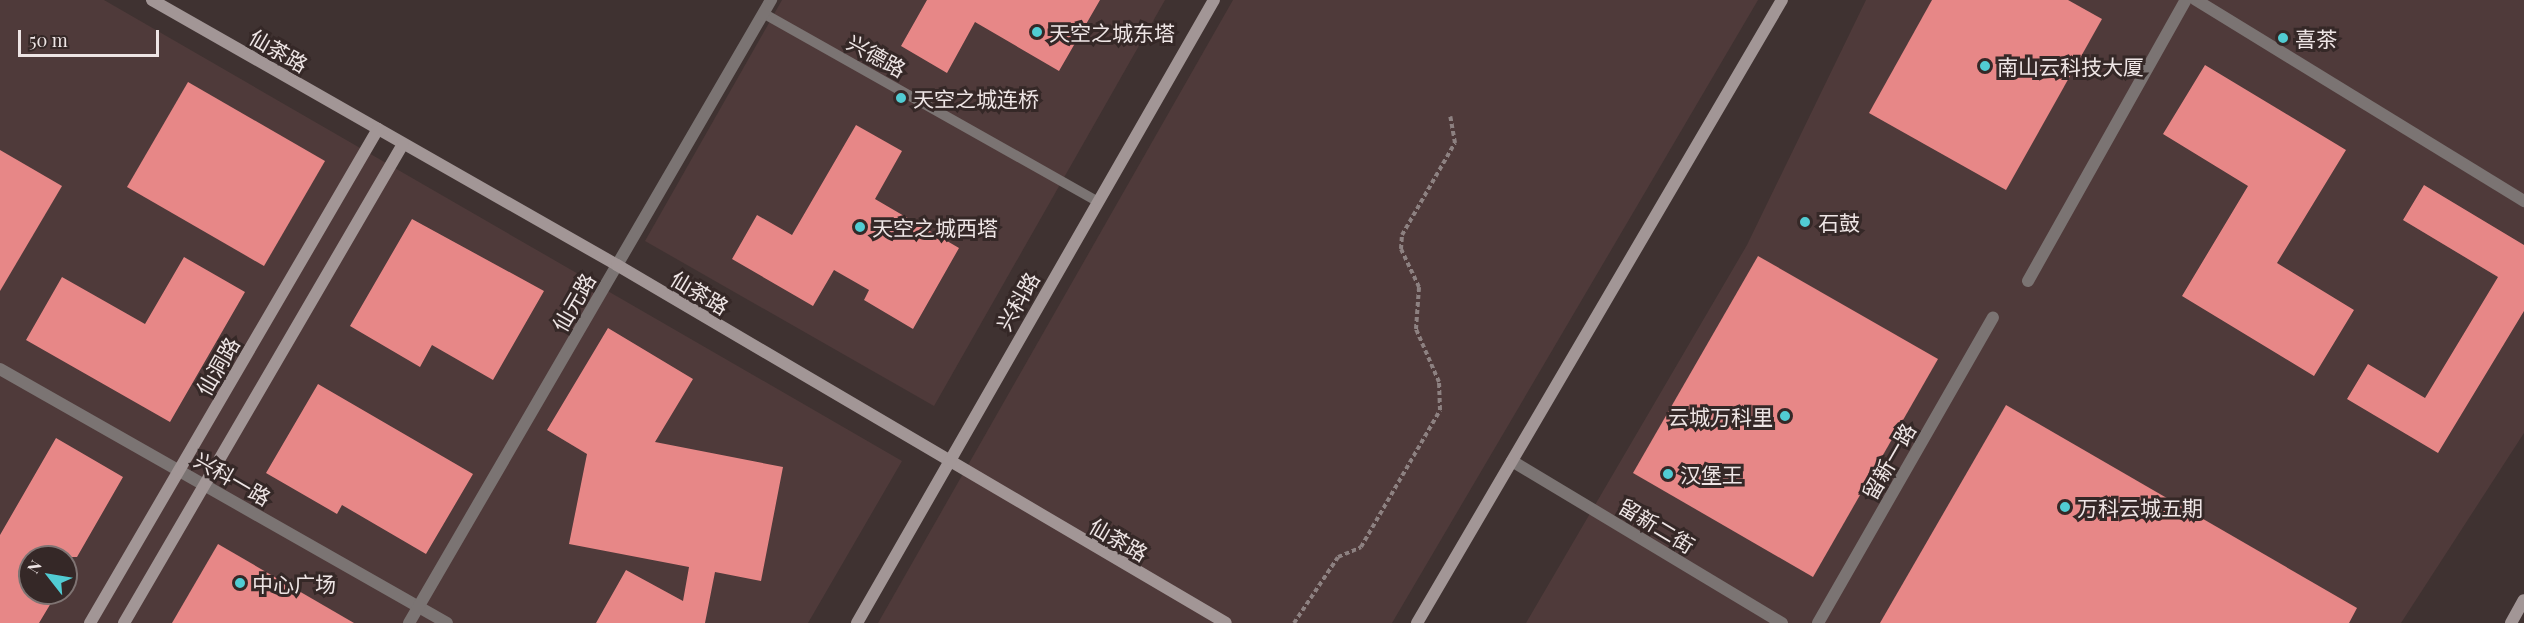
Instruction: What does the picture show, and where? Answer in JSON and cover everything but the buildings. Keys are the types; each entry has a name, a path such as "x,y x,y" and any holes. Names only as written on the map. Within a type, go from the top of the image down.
{"street":[{"name":"仙茶路","path":"152,0 617,265 947,463 1226,623"},
{"name":"仙元路","path":"408,623 771,0"},
{"name":"兴科路","path":"856,623 1214,0"},
{"path":"1417,623 1782,0"},
{"path":"2028,281 2186,0"},
{"path":"2196,0 2524,201"},
{"name":"仙洞路","path":"90,623 378,129"},
{"path":"124,623 404,144"},
{"name":"留新一路","path":"1818,623 1993,318"},
{"name":"兴科一路","path":"0,369 447,623"},
{"name":"留新二街","path":"1512,461 1782,623"},
{"path":"2511,623 2524,600"}],"lane":[{"name":"兴德路","path":"763,13 1097,201"}],"path":[{"path":"1294,623 1338,557 1361,547 1440,410 1439,382 1416,329 1419,286 1401,249 1402,235 1455,142 1450,116"}],"shaded area":[{"path":"0,0 104,0 902,461 808,623 0,623"},
{"path":"782,0 1165,0 934,406 645,241"},
{"path":"1233,0 1758,0 1392,623 878,623"},
{"path":"1866,0 2524,0 2524,433 2401,623 1526,623 1747,245"}],"place":[{"name":"天空之城东塔","path":"1037,32"},
{"name":"喜茶","path":"2283,38"},
{"name":"南山云科技大厦","path":"1985,66"},
{"name":"天空之城连桥","path":"901,98"},
{"name":"石鼓","path":"1805,222"},
{"name":"天空之城西塔","path":"860,227"},
{"name":"云城万科里","path":"1785,416"},
{"name":"汉堡王","path":"1668,474"},
{"name":"万科云城五期","path":"2065,507"},
{"name":"中心广场","path":"240,583"}]}
